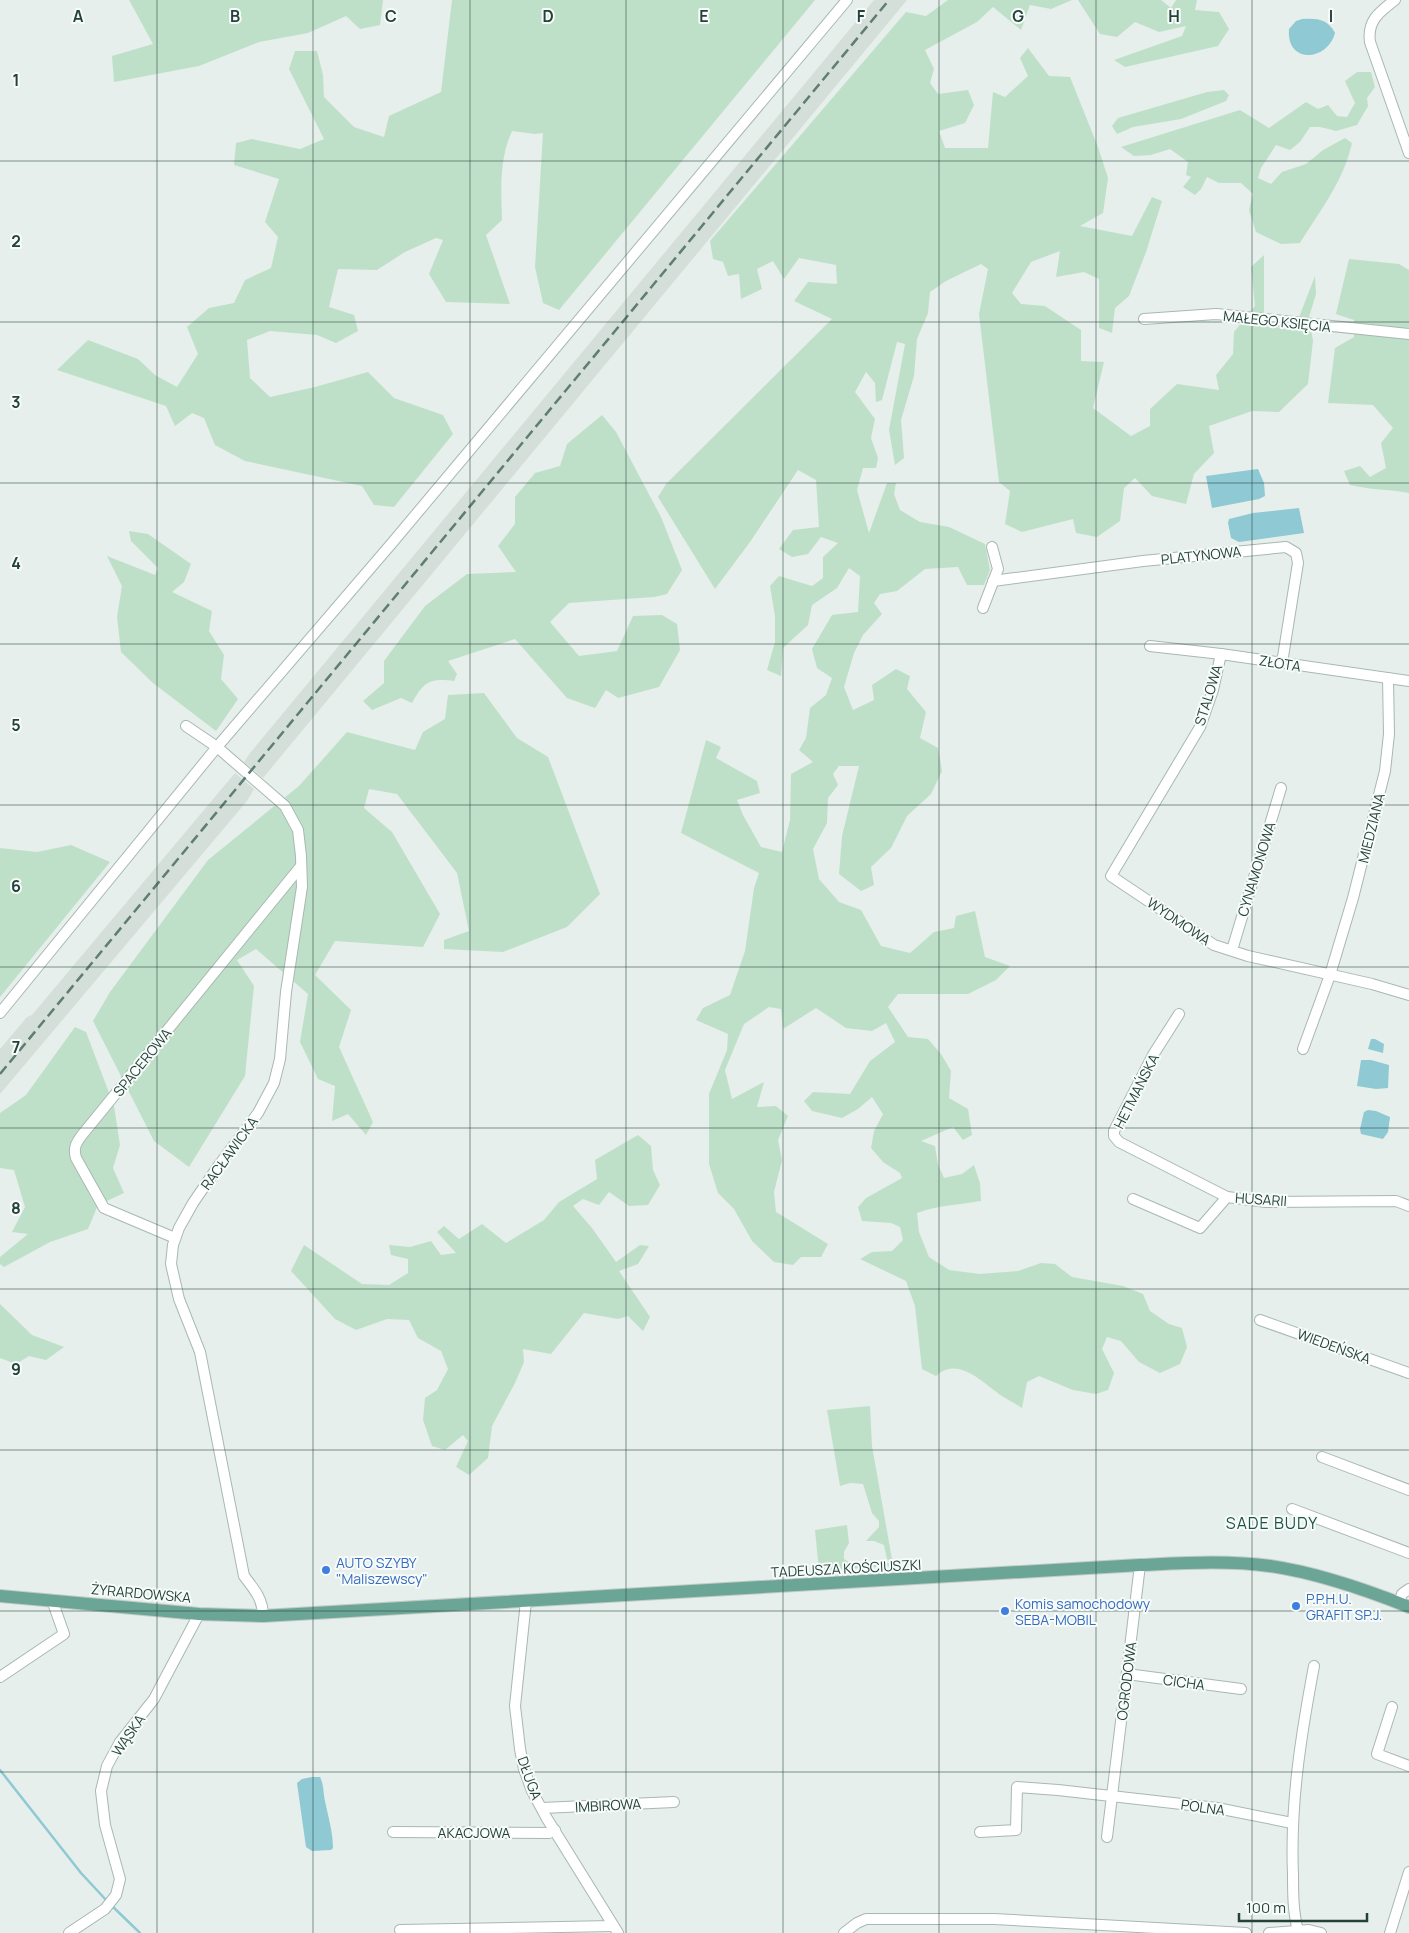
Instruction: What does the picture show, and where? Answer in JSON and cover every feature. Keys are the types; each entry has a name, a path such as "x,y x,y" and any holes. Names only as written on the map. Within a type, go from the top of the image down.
{"main road":[{"name":"TADEUSZA KOŚCIUSZKI","path":"279,1615 1223,1562 1270,1566 1317,1575 1404,1605"},
{"name":"ŻYRARDOWSKA","path":"0,1596 199,1614 279,1615"}],"street":[{"path":"0,1014 217,747 392,543 847,0"},
{"path":"1395,0 1375,18 1369,34 1370,42 1409,153"},
{"name":"MAŁEGO KSIĘCIA","path":"1144,319 1216,314 1409,334"},
{"name":"PLATYNOWA","path":"993,581 1143,561 1286,546 1296,553 1298,563 1282,663"},
{"path":"983,608 998,569 992,547"},
{"name":"ZŁOTA","path":"1150,646 1409,681"},
{"name":"STALOWA","path":"1178,762 1200,727 1213,690 1220,654"},
{"name":"MIEDZIANA","path":"1303,1049 1330,975 1354,898 1385,771 1389,734 1388,678"},
{"name":"RACŁAWICKA","path":"186,726 217,747 285,806 298,830 302,887 286,992 280,1059 274,1083 258,1113 193,1204 175,1238 171,1264 179,1299 200,1352 244,1576 260,1598 263,1605 263,1616"},
{"name":"WYDMOWA","path":"1178,762 1111,876 1214,945 1248,956 1372,984 1409,995"},
{"name":"CYNAMONOWA","path":"1232,950 1281,788"},
{"name":"SPACEROWA","path":"175,1238 104,1208 76,1158 75,1146 301,866"},
{"name":"HETMAŃSKA","path":"1178,1014 1153,1055 1114,1130 1114,1136 1119,1142 1227,1197"},
{"name":"HUSARII","path":"1133,1199 1200,1228 1227,1197 1266,1202 1396,1201 1409,1206"},
{"name":"WIEDEŃSKA","path":"1260,1320 1409,1373"},
{"path":"1322,1457 1409,1490"},
{"path":"1292,1509 1409,1553"},
{"name":"OGRODOWA","path":"1113,1796 1140,1566"},
{"path":"1404,1605 1402,1594 1409,1589"},
{"path":"0,1677 64,1634 52,1600"},
{"name":"DŁUGA","path":"526,1601 515,1706 524,1769 532,1791 615,1930"},
{"name":"WĄSKA","path":"69,1933 105,1909 116,1895 120,1879 105,1825 101,1791 107,1766 120,1742 154,1699 199,1614"},
{"path":"1298,1931 1294,1916 1292,1823 1294,1785 1314,1666"},
{"name":"CICHA","path":"1128,1674 1241,1689"},
{"path":"1392,1707 1377,1754 1409,1766"},
{"name":"POLNA","path":"980,1832 1016,1830 1017,1787 1217,1808 1292,1823"},
{"path":"1106,1837 1113,1796"},
{"name":"IMBIROWA","path":"542,1808 674,1802"},
{"name":"AKACJOWA","path":"393,1832 549,1833 555,1830"},
{"path":"1390,1933 1409,1872"},
{"path":"844,1933 866,1919 994,1919 1246,1933"},
{"path":"400,1930 615,1930"},
{"path":"1268,1933 1309,1930 1322,1933"}],"shaded area":[{"path":"874,0 907,0 263,778 244,762 250,753"},
{"path":"235,773 254,789 247,801 0,1094 0,1049 27,1017 32,1015"}],"green space":[{"path":"129,0 383,0 380,25 360,29 346,16 308,33 259,42 199,66 114,82 112,56 153,44"},
{"path":"452,0 815,0 559,310 543,303 535,267 543,133 535,134 512,131 503,164 501,186 502,220 486,235 510,304 446,302 429,274 443,240 436,238 405,252 377,270 338,269 329,307 354,315 358,331 336,343 317,335 270,331 247,340 250,378 270,397 368,372 394,398 443,415 453,434 394,507 374,505 362,486 245,461 215,445 204,418 192,413 175,426 166,406 57,370 88,340 138,359 155,375 177,387 198,354 187,327 209,308 234,303 245,280 271,268 278,237 265,222 279,179 234,165 236,143 252,139 300,149 324,139 289,69 295,51 317,51 323,75 324,97 354,127 384,137 389,116 441,92"},
{"path":"948,0 1072,0 1051,9 1030,5 1021,30 993,7 977,22 925,50 934,69 930,83 938,94 968,90 974,105 965,123 939,131 945,148 988,148 993,92 1005,97 1028,76 1020,58 1028,48 1049,76 1070,77 1098,147 1108,178 1103,213 1080,226 1132,236 1152,197 1162,201 1146,252 1129,296 1115,308 1112,333 1099,328 1099,279 1084,272 1056,277 1060,251 1031,262 1012,293 1021,304 1045,306 1081,330 1081,361 1104,362 1093,408 1131,436 1150,426 1150,409 1177,384 1219,390 1216,375 1233,354 1234,332 1255,306 1251,267 1264,255 1264,325 1294,330 1315,276 1316,294 1309,317 1313,341 1308,384 1279,412 1252,411 1209,426 1214,453 1194,474 1186,504 1152,496 1135,478 1124,488 1120,521 1097,537 1076,533 1073,519 1022,532 1005,524 1010,491 999,482 979,314 988,269 981,264 946,281 930,292 928,313 917,339 914,376 901,420 904,458 895,465 889,430 905,344 897,342 882,400 876,402 875,383 866,372 855,392 875,419 871,438 878,458 876,468 863,468 857,490 869,533 887,483 896,483 894,494 900,510 920,522 949,527 985,544 990,570 984,585 967,585 958,567 925,569 897,591 880,594 874,603 882,614 863,635 854,653 844,687 853,710 874,700 872,685 896,669 910,676 907,689 926,712 920,738 938,748 942,771 931,794 907,816 891,848 871,867 874,885 861,891 839,874 842,836 859,766 839,766 833,774 838,785 828,798 827,823 813,849 819,879 839,902 861,910 881,946 910,953 934,932 954,928 956,916 975,911 985,957 1010,966 996,980 968,994 898,994 888,1007 908,1037 928,1039 941,1054 951,1071 949,1098 968,1109 972,1135 963,1140 953,1127 921,1141 935,1146 938,1165 944,1178 962,1174 974,1165 980,1183 981,1201 917,1213 919,1232 929,1257 949,1270 980,1274 1018,1271 1041,1263 1055,1264 1072,1277 1123,1286 1143,1294 1150,1311 1169,1324 1182,1328 1187,1347 1180,1364 1160,1373 1139,1362 1121,1341 1107,1337 1102,1349 1114,1373 1108,1390 1096,1394 1073,1390 1039,1376 1027,1382 1022,1408 970,1373 953,1368 944,1370 936,1376 922,1369 915,1306 906,1281 860,1259 872,1252 892,1251 903,1240 900,1227 891,1223 862,1221 858,1207 866,1198 902,1178 900,1173 883,1162 871,1148 874,1131 883,1114 872,1097 858,1109 842,1118 812,1111 804,1101 813,1092 850,1094 870,1061 895,1042 886,1023 872,1031 846,1028 816,1008 783,1029 781,1009 769,1007 744,1024 725,1070 732,1099 764,1082 757,1107 776,1106 788,1116 778,1140 782,1160 774,1192 776,1212 828,1244 821,1257 801,1257 793,1265 774,1262 752,1241 734,1209 718,1193 709,1164 709,1094 727,1050 728,1034 696,1020 703,1008 730,995 745,951 754,888 759,873 681,833 706,740 721,747 716,758 757,781 760,793 737,800 761,847 782,852 790,820 791,774 813,762 799,750 806,738 810,708 826,695 832,678 817,668 812,649 832,615 858,612 860,576 849,568 837,588 812,605 808,625 783,648 781,676 767,670 775,642 775,616 770,586 779,576 812,586 823,578 823,557 838,543 821,537 808,554 792,557 779,549 793,530 819,527 816,480 798,470 750,542 715,589 658,497 666,484 832,319 794,301 808,282 837,284 836,265 799,258 784,279 773,261 757,269 762,289 741,299 739,274 728,276 723,262 713,259 710,241 906,12 926,16"},
{"path":"1078,0 1161,0 1171,8 1176,0 1197,0 1195,10 1219,12 1229,29 1218,46 1125,67 1114,60 1182,36 1186,26 1159,32 1135,22 1117,37 1100,34"},
{"path":"1357,72 1371,72 1375,87 1367,98 1368,106 1357,125 1336,131 1320,127 1310,127 1300,142 1290,150 1276,145 1261,168 1258,178 1271,184 1282,172 1306,164 1323,150 1345,138 1352,143 1337,182 1300,243 1281,244 1256,232 1249,210 1253,194 1241,183 1219,183 1207,177 1201,189 1195,195 1183,187 1191,177 1186,175 1188,162 1170,149 1151,155 1134,156 1121,147 1240,110 1269,128 1306,102 1318,109 1328,105 1337,116 1347,117 1355,103 1345,81"},
{"path":"1224,90 1229,95 1226,101 1181,119 1133,127 1117,134 1112,126 1118,118 1207,92"},
{"path":"1349,259 1399,264 1409,270 1409,493 1350,485 1344,471 1360,466 1370,477 1386,468 1381,443 1393,428 1373,405 1328,403 1335,348 1354,337 1354,320 1336,314"},
{"path":"602,415 616,432 661,517 682,570 667,594 654,597 569,603 550,622 579,656 617,651 633,616 662,615 677,624 680,650 659,687 618,698 606,690 595,708 567,698 515,639 448,661 457,674 454,681 439,680 428,683 420,690 412,703 401,698 372,710 363,701 384,683 384,661 425,606 467,574 516,572 498,546 515,524 515,497 535,473 560,466 567,444"},
{"path":"129,531 148,534 191,564 184,582 172,592 212,611 209,631 224,655 221,679 238,699 216,731 153,683 121,652 117,617 122,586 107,556 155,575 158,568 131,541"},
{"path":"484,693 517,738 548,757 600,894 567,927 503,952 444,949 444,940 469,931 457,873 397,794 369,789 364,808 392,832 440,914 423,947 335,941 315,975 351,1010 339,1047 373,1122 366,1135 348,1114 332,1121 335,1086 318,1079 300,1042 308,994 256,949 237,960 254,986 245,1076 189,1167 154,1141 93,1021 110,992 208,860 299,786 347,732 415,750 423,732 445,719 448,695"},
{"path":"71,845 110,862 0,997 0,848 37,852"},
{"path":"75,1027 86,1032 114,1106 120,1145 113,1168 124,1193 98,1205 88,1229 50,1242 4,1267 0,1264 0,1257 28,1234 12,1232 25,1207 14,1170 0,1168 0,1113 26,1095"},
{"path":"638,1135 651,1146 653,1170 660,1185 648,1205 629,1206 609,1192 599,1205 583,1199 573,1206 592,1228 616,1262 640,1245 649,1246 638,1264 619,1271 650,1317 643,1331 628,1316 618,1319 584,1313 551,1354 523,1349 524,1362 492,1426 488,1458 469,1475 456,1467 468,1441 463,1435 445,1450 432,1446 423,1420 425,1398 437,1390 448,1369 441,1351 418,1338 409,1320 387,1319 356,1330 335,1319 291,1271 304,1245 362,1284 389,1285 408,1273 408,1259 391,1255 389,1245 410,1247 431,1241 441,1255 456,1253 437,1232 444,1226 459,1239 482,1224 506,1243 544,1220 559,1202 597,1179 595,1160"},
{"path":"0,1304 32,1335 64,1347 46,1360 29,1356 16,1364 0,1358"},
{"path":"870,1406 872,1446 893,1565 819,1571 815,1530 847,1525 849,1543 844,1552 844,1559 852,1564 891,1563 887,1559 884,1545 874,1541 866,1541 879,1527 879,1521 872,1513 863,1484 850,1483 840,1486 827,1410"}],"water":[{"path":"1302,19 1322,20 1335,33 1331,42 1317,54 1308,55 1300,53 1294,49 1290,41 1289,29 1296,21"},
{"path":"1258,469 1264,483 1265,496 1259,499 1212,508 1206,476"},
{"path":"1299,508 1304,533 1239,542 1231,538 1229,519 1253,513"},
{"path":"1371,1039 1384,1044 1383,1053 1368,1049"},
{"path":"1361,1060 1371,1060 1389,1065 1388,1088 1376,1089 1357,1086"},
{"path":"1368,1110 1390,1117 1388,1132 1383,1139 1361,1134 1360,1129 1364,1112"},
{"path":"320,1777 322,1783 332,1836 333,1848 331,1850 312,1851 306,1847 297,1783 302,1779"}],"waterway":[{"path":"0,1770 81,1873 107,1901"},
{"path":"112,1906 140,1933"}],"railway":[{"path":"0,1074 889,0"}],"place":[{"name":"AUTO SZYBY \"Maliszewscy\"","path":"326,1570"},
{"name":"P.P.H.U. GRAFIT SP.J.","path":"1296,1606"},
{"name":"Komis samochodowy SEBA-MOBIL","path":"1005,1611"}],"district":[{"name":"SADE BUDY","path":"1272,1523"}]}
